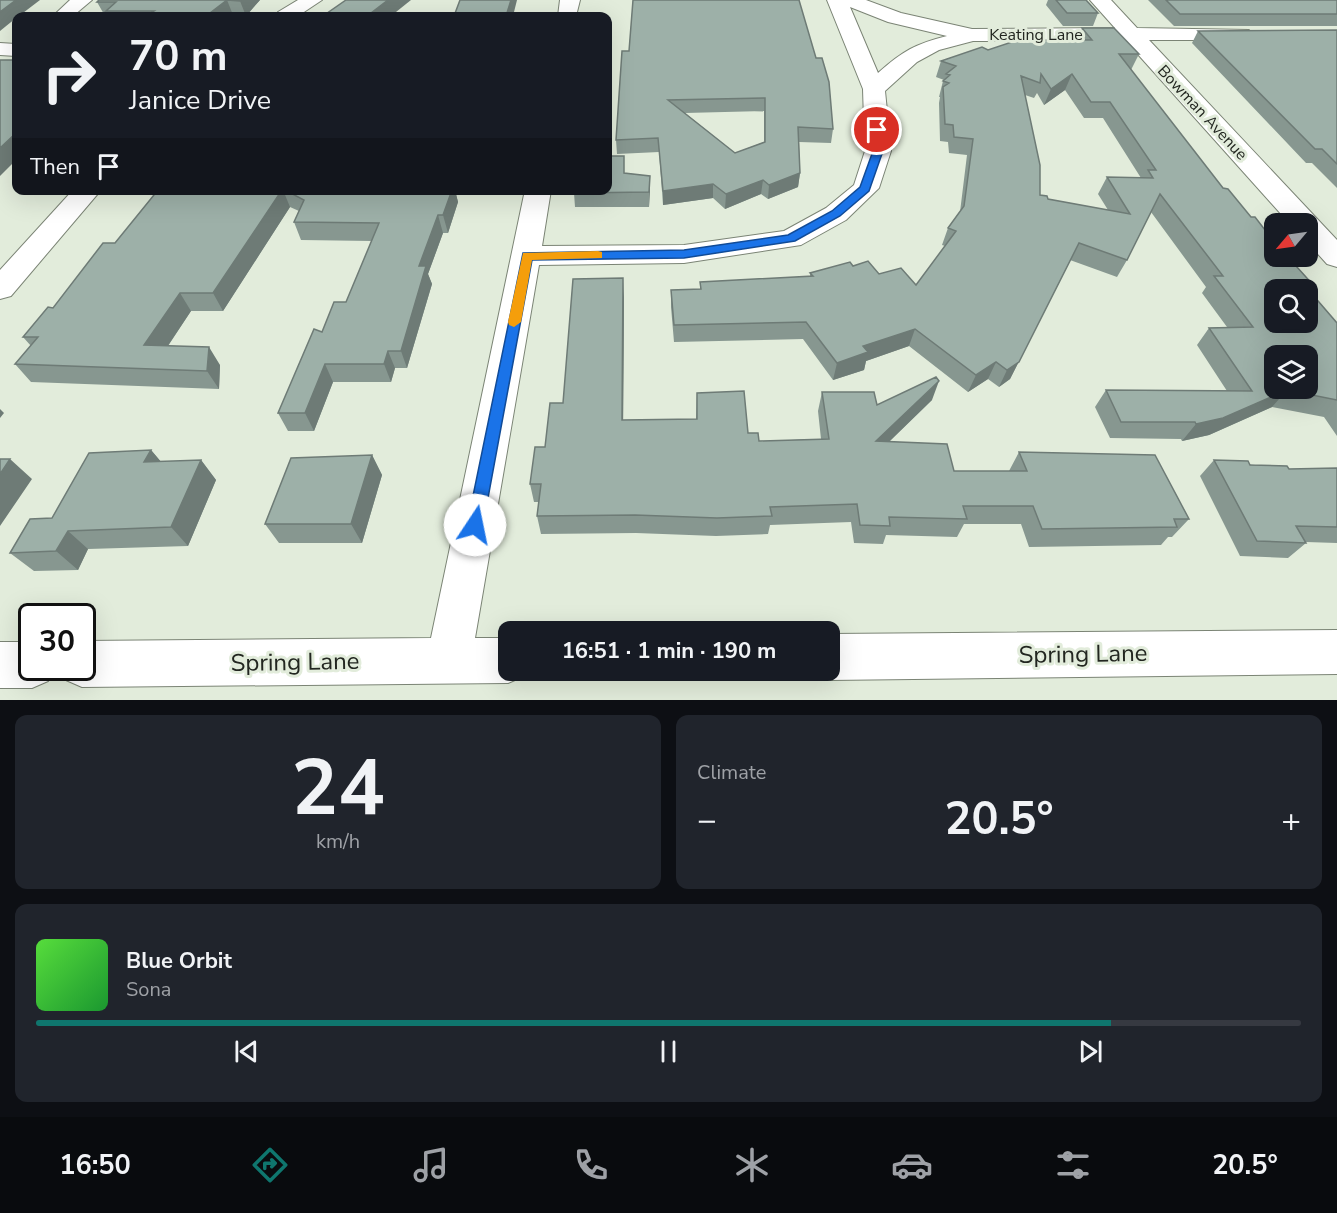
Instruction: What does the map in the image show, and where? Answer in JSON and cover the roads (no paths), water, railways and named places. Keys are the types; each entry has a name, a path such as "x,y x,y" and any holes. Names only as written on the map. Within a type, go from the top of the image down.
{"street":[{"path":"67,12 82,0"},
{"path":"292,12 312,0"},
{"path":"527,256 684,254 791,239 836,214 866,188 878,151 874,89 837,0"},
{"name":"Keating Lane","path":"849,0 895,18 972,35 1257,34"},
{"name":"Bowman Avenue","path":"1100,0 1296,213"},
{"path":"874,89 909,57 933,46 972,35"},
{"path":"0,290 84,195"},
{"path":"449,660 537,195"},
{"name":"Bowman Avenue","path":"1318,237 1337,257"},
{"name":"Spring Lane","path":"840,657 1337,652"},
{"name":"Spring Lane","path":"96,664 498,660"},
{"path":"0,665 18,665"}]}
